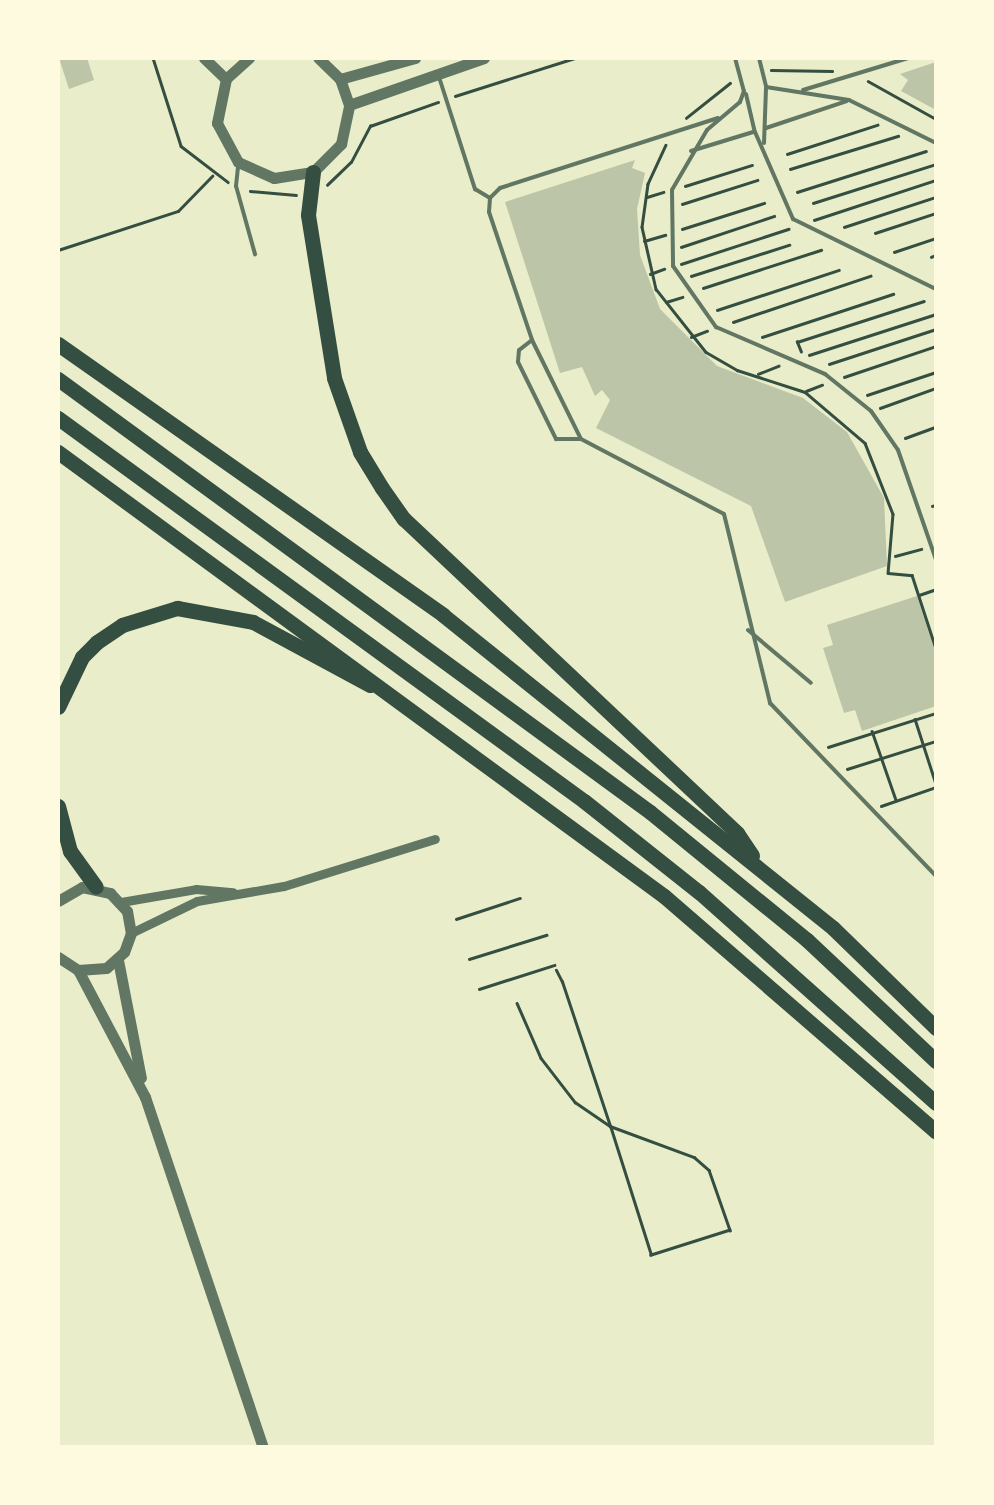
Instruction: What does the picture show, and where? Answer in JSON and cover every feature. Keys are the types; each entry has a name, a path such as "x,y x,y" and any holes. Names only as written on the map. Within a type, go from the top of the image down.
{"highway":[{"path":"312,172 308,215 334,378 360,452 382,488 404,519 737,832 759,867"},
{"path":"58,344 443,615 759,867 936,1028"},
{"path":"58,380 650,812 807,940 936,1060"},
{"path":"58,418 584,800 700,892 936,1103"},
{"path":"58,452 389,689 664,896 936,1132"},
{"path":"58,707 97,642 122,624 177,608 253,622 363,683 389,689"},
{"path":"58,806 70,852 96,888"}],"street":[{"path":"204,58 226,79"},
{"path":"242,59 226,79 217,122 238,162 274,178 312,172 341,144 349,105 340,80 318,58"},
{"path":"340,80 415,58"},
{"path":"349,105 484,58"},
{"path":"262,1448 145,1097 118,960 131,933 176,909 236,892 284,886 434,839"},
{"path":"58,901 82,887 96,888 121,902 196,889 236,892"},
{"path":"121,902 131,933"},
{"path":"58,957 78,970 145,1097"},
{"path":"78,970 118,960"}],"lane":[{"path":"735,58 754,132 764,143 793,219 936,289"},
{"path":"759,58 766,87 764,143"},
{"path":"802,90 908,58"},
{"path":"438,72 474,190 490,198 532,340 580,439"},
{"path":"766,87 849,100 936,145"},
{"path":"490,198 500,188 718,118 734,110 744,90"},
{"path":"766,128 849,100"},
{"path":"718,118 691,151 672,190 668,234 674,266 688,296 716,327 835,380 871,410 895,444 936,560"},
{"path":"691,151 754,132"},
{"path":"238,162 236,186 254,254"},
{"path":"532,340 519,350 518,362 556,438 580,439 724,514 742,568 748,630 770,703 936,876"},
{"path":"748,630 810,683"}],"path":[{"path":"58,250 178,211 213,175 181,146 153,58"},
{"path":"376,122 575,58"},
{"path":"764,72 808,65 853,76 936,119"},
{"path":"741,78 695,107 674,132 646,198 642,242 665,303 690,337 721,362 805,392 838,413 872,454 894,514 894,557 888,573 912,575 934,631 936,649"},
{"path":"865,116 878,125"},
{"path":"787,154 886,121"},
{"path":"790,169 896,135 928,150"},
{"path":"797,192 936,145"},
{"path":"813,204 936,164"},
{"path":"646,198 752,165"},
{"path":"681,187 686,173"},
{"path":"676,231 678,205 756,180"},
{"path":"844,227 936,197"},
{"path":"642,242 764,203"},
{"path":"875,233 936,213"},
{"path":"774,216 678,248 688,277 789,245"},
{"path":"894,252 936,238"},
{"path":"701,299 699,290 821,250"},
{"path":"930,257 936,255"},
{"path":"712,312 839,270"},
{"path":"736,330 728,324 870,276"},
{"path":"754,340 894,294"},
{"path":"665,303 688,296"},
{"path":"924,301 797,342 806,356 825,366 936,329"},
{"path":"754,376 936,314"},
{"path":"690,337 716,327"},
{"path":"805,392 936,346"},
{"path":"844,377 866,395 936,372"},
{"path":"871,410 936,388"},
{"path":"872,454 936,428"},
{"path":"894,557 931,546"},
{"path":"919,595 936,589"},
{"path":"815,752 936,713"},
{"path":"872,810 936,786 915,719"},
{"path":"872,731 896,800"},
{"path":"836,773 936,741"},
{"path":"456,919 520,898"},
{"path":"469,959 546,935"},
{"path":"479,989 555,968 610,1126 652,1256 730,1230 710,1170 682,1152 610,1126 556,1081 517,1002"}],"building":[{"path":"59,58 87,58 94,80 69,89"},
{"path":"936,62 936,110 901,91 908,80 900,74"},
{"path":"635,160 632,168 645,173 637,209 640,255 660,309 717,366 803,398 847,432 884,498 887,566 785,602 751,506 596,428 610,400 602,390 595,396 582,367 560,373 505,202"},
{"path":"917,596 936,655 936,706 862,731 855,710 844,713 823,648 833,645 827,625"}]}
